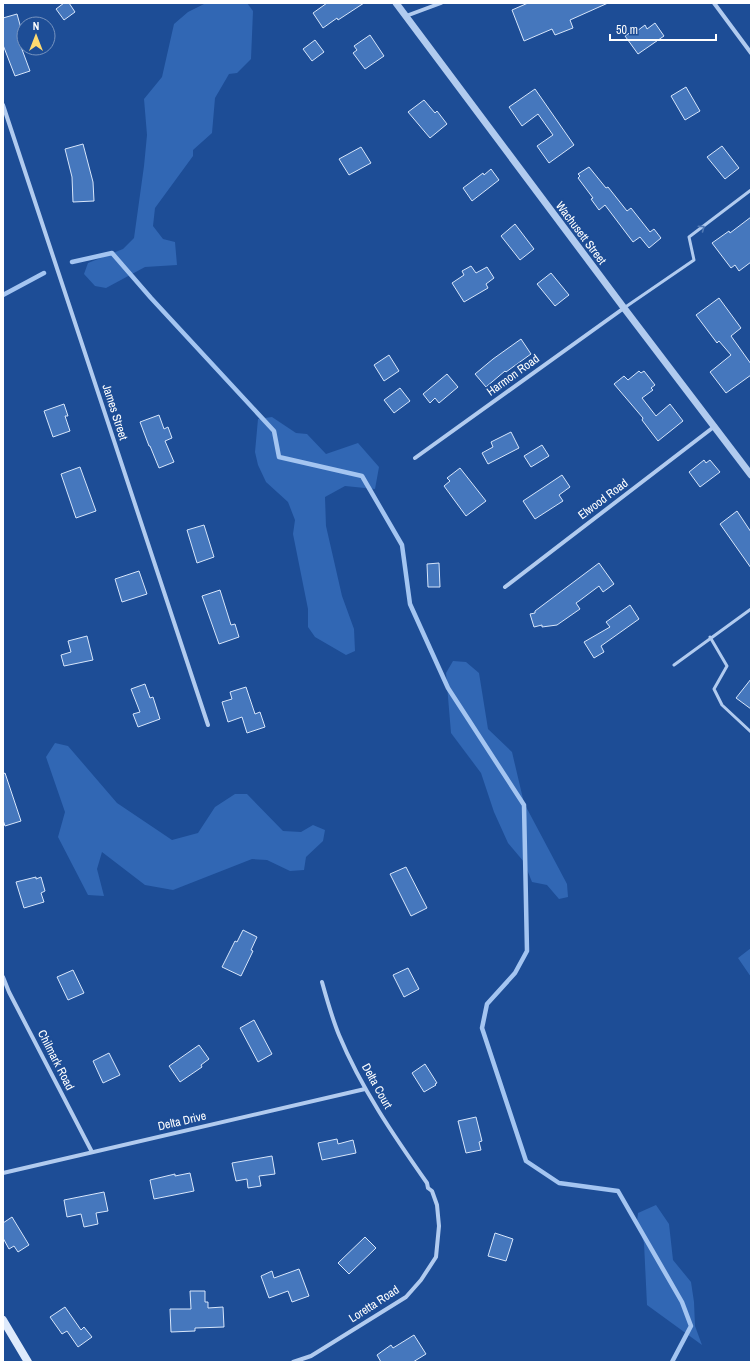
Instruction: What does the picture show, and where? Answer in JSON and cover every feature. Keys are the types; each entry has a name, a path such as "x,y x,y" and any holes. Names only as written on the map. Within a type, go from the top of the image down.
{"main road":[{"path":"3,1320 28,1362"}],"street":[{"name":"Wachusett Street","path":"396,3 624,308 751,474"},
{"path":"406,16 441,3"},
{"path":"714,3 751,53"},
{"name":"James Street","path":"3,105 208,725"},
{"name":"Harmon Road","path":"415,458 624,308"},
{"name":"Elwood Road","path":"504,587 714,426"},
{"name":"Chilmark Road","path":"3,977 9,992 92,1152"},
{"name":"Delta Court","path":"322,982 339,1035 365,1089 398,1143 427,1184 428,1188 432,1191"},
{"name":"Delta Drive","path":"3,1173 365,1089"},
{"name":"Loretta Road","path":"293,1362 311,1356 406,1297 421,1280 436,1257 439,1226 437,1205 432,1191"}],"lane":[{"path":"624,308 694,260 689,237 751,190"},
{"path":"674,665 710,637 751,609"},
{"path":"710,637 727,666 714,689 722,704 751,732"}],"shaded area":[{"path":"206,3 247,3 253,11 251,59 237,73 229,74 215,98 212,133 193,150 193,156 155,208 153,226 163,239 175,242 177,265 145,267 106,288 95,286 84,274 88,263 123,249 134,238 147,135 144,99 162,77 174,24 188,12"},
{"path":"272,417 296,433 307,434 326,454 358,443 379,467 375,489 345,486 325,497 326,526 342,596 354,629 355,651 346,655 315,637 308,627 308,609 293,534 295,520 288,502 266,482 258,465 255,452 258,419"},
{"path":"453,661 466,662 479,673 488,729 512,752 524,803 567,884 568,897 559,899 547,885 532,882 524,862 508,843 494,812 481,773 451,733 446,673"},
{"path":"55,743 68,746 117,803 172,840 198,833 215,807 235,794 247,794 283,831 301,832 313,825 325,830 323,841 306,857 304,870 290,871 267,860 252,859 173,890 145,885 102,852 97,869 104,896 88,895 58,837 65,812 46,757"},
{"path":"751,948 751,977 738,958"},
{"path":"656,1205 669,1224 673,1260 691,1282 695,1326 702,1345 647,1305 644,1243 637,1221 638,1213"}],"building":[{"path":"64,3 69,3 75,12 64,20 56,9"},
{"path":"327,3 364,3 338,20 337,18 323,28 313,13"},
{"path":"528,3 608,3 570,20 573,28 555,35 552,29 524,41 512,10"},
{"path":"17,14 16,56 24,56 30,71 15,76 3,45 3,18"},
{"path":"655,23 664,36 638,54 625,36 635,29 637,31 645,25 647,29"},
{"path":"370,35 384,56 365,69 353,53 357,50 354,46"},
{"path":"315,40 324,52 312,61 303,49"},
{"path":"686,87 700,111 685,120 671,96"},
{"path":"535,89 574,145 549,163 537,146 553,135 538,114 522,126 509,107"},
{"path":"424,100 435,113 437,111 447,124 430,138 408,112"},
{"path":"83,144 93,182 94,201 73,202 72,177 65,149"},
{"path":"722,146 739,168 725,179 707,157"},
{"path":"361,147 371,163 349,175 339,159"},
{"path":"589,167 606,188 608,187 627,211 631,208 650,232 654,229 661,238 649,248 640,237 633,242 605,205 599,210 591,199 593,198 578,178 580,176 578,174"},
{"path":"491,169 499,180 472,201 463,188"},
{"path":"751,217 751,262 739,271 735,265 731,268 712,243 729,231 730,233"},
{"path":"515,224 534,249 520,260 501,236"},
{"path":"471,266 476,273 487,267 494,278 486,284 488,288 464,302 452,283 464,275 462,271"},
{"path":"551,273 569,295 555,306 537,284"},
{"path":"719,298 741,328 731,336 751,364 751,375 726,393 710,372 731,355 719,341 717,343 696,315"},
{"path":"521,339 531,354 506,372 505,371 486,387 475,374"},
{"path":"389,355 399,371 384,381 374,365"},
{"path":"639,371 641,373 644,371 655,385 651,388 653,390 642,398 656,416 670,404 683,421 658,441 642,420 643,418 614,384 624,376 628,380"},
{"path":"447,374 458,387 439,403 435,398 430,403 423,394"},
{"path":"400,388 410,401 394,413 384,400"},
{"path":"64,404 68,416 65,416 70,431 53,437 44,411"},
{"path":"159,415 164,429 168,427 172,438 165,441 174,462 159,468 140,422"},
{"path":"511,432 519,448 488,464 482,453 493,447 491,442"},
{"path":"542,445 549,456 531,467 524,456"},
{"path":"704,460 706,463 710,460 720,472 700,487 689,472"},
{"path":"80,467 96,511 76,518 61,474"},
{"path":"460,468 486,501 466,516 444,486 450,481 447,478"},
{"path":"562,475 570,487 559,495 563,501 535,519 523,501"},
{"path":"737,511 751,532 751,568 720,524"},
{"path":"204,525 214,557 197,563 187,530"},
{"path":"439,563 440,587 428,587 427,564"},
{"path":"599,563 614,584 603,592 599,586 576,603 580,609 557,625 542,627 542,625 534,627 530,614 535,613 535,611"},
{"path":"139,571 147,594 122,602 115,579"},
{"path":"220,590 231,625 235,624 239,637 219,644 202,596"},
{"path":"630,605 639,619 601,646 604,652 594,658 584,642 610,627 606,622"},
{"path":"87,636 93,660 64,666 61,655 71,652 68,641"},
{"path":"751,679 751,709 736,698"},
{"path":"145,684 150,698 153,697 160,719 138,727 133,714 140,712 131,689"},
{"path":"246,687 255,714 260,712 265,727 247,733 242,717 228,722 222,702 232,699 230,692"},
{"path":"5,773 21,821 5,826 3,820 3,774"},
{"path":"406,867 427,908 411,916 390,874"},
{"path":"36,877 36,879 41,877 45,891 41,893 44,902 24,908 16,882"},
{"path":"243,930 257,937 251,950 253,951 241,976 222,967 235,941 237,942"},
{"path":"408,968 419,989 404,997 393,975"},
{"path":"73,970 84,993 68,1000 57,977"},
{"path":"254,1020 272,1054 258,1062 240,1028"},
{"path":"199,1045 209,1059 201,1065 202,1067 180,1082 169,1066"},
{"path":"109,1053 120,1075 103,1083 93,1061"},
{"path":"425,1064 437,1083 424,1092 412,1073"},
{"path":"476,1117 482,1141 479,1142 481,1150 466,1153 458,1121"},
{"path":"337,1139 338,1144 353,1140 356,1153 322,1160 318,1143"},
{"path":"272,1156 275,1174 259,1176 261,1186 248,1188 247,1179 236,1181 232,1163"},
{"path":"190,1173 194,1191 154,1199 150,1180 175,1174 175,1176"},
{"path":"104,1192 108,1211 96,1213 98,1224 84,1227 81,1214 67,1217 64,1200"},
{"path":"12,1217 29,1245 18,1252 14,1246 9,1249 3,1238 3,1223"},
{"path":"495,1233 513,1239 506,1261 488,1256"},
{"path":"365,1237 376,1248 349,1274 338,1263"},
{"path":"299,1269 309,1296 292,1302 288,1291 269,1298 261,1276 272,1271 274,1278"},
{"path":"190,1291 205,1291 205,1302 208,1302 208,1308 223,1307 224,1327 195,1328 195,1331 171,1332 170,1309 191,1309"},
{"path":"65,1307 81,1330 84,1327 92,1337 78,1347 67,1331 62,1334 50,1317"},
{"path":"414,1335 426,1354 413,1362 381,1362 377,1355 391,1345 393,1348"}],"waterway":[{"path":"72,262 112,253 151,298 274,431 279,457 362,476 402,545 410,604 448,688 524,805 527,951 515,973 487,1004 482,1028 526,1161 559,1183 618,1191 682,1302 691,1326 672,1362"},
{"path":"3,295 44,273"}]}
